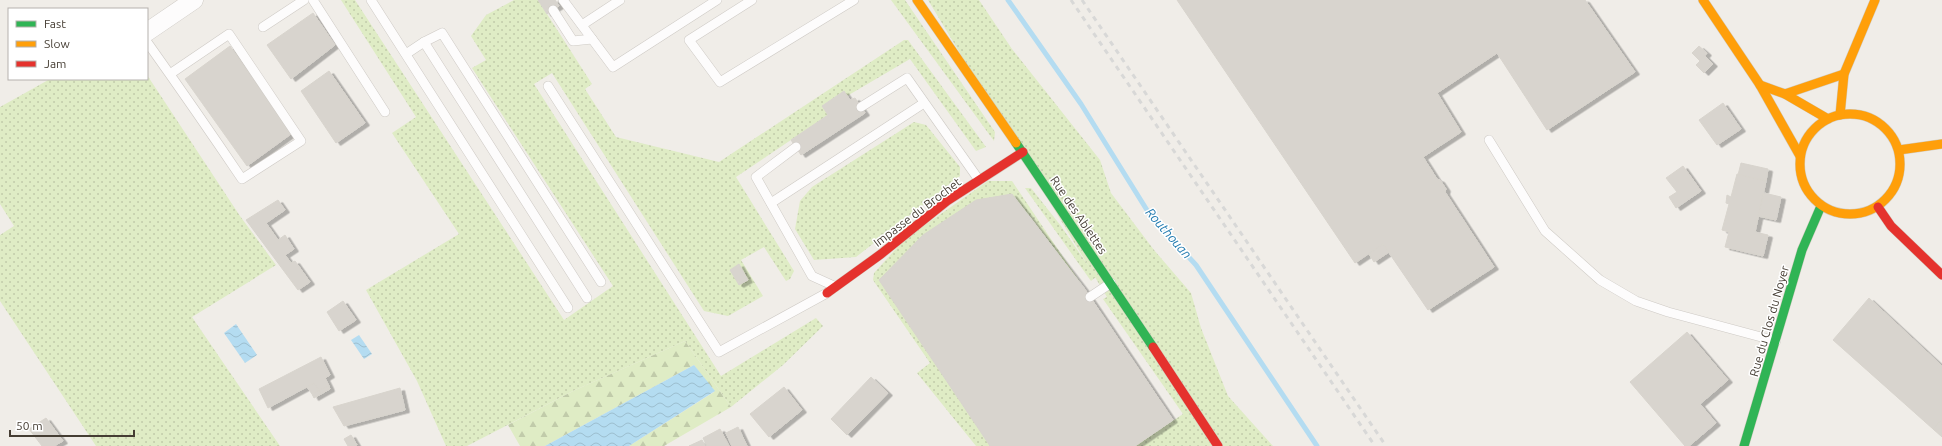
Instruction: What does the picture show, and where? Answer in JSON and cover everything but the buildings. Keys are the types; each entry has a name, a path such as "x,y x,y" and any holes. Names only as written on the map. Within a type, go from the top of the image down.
{"street":[{"path":"148,31 194,0"},
{"name":"Rue des Ablettes","path":"917,0 1023,152 1218,446"},
{"path":"1703,0 1760,85 1800,156"},
{"path":"1840,115 1844,74 1875,0"},
{"path":"1785,94 1844,74"},
{"path":"1760,85 1785,94 1828,119"},
{"path":"1855,114 1869,117 1882,125 1892,137 1899,150 1900,172 1893,191 1878,207 1865,213 1850,215 1835,212 1822,206 1811,196 1804,184 1800,170 1800,156 1804,144 1810,134 1828,119 1840,115 1855,114"},
{"path":"1899,150 1942,144"},
{"name":"Impasse du Brochet","path":"827,293 881,254 948,201 1023,152"},
{"name":"Rue du Clos du Noyer","path":"1744,446 1802,250 1814,220 1822,206"},
{"path":"1878,207 1891,226 1942,274"}],"lane":[{"path":"263,27 304,0"},
{"path":"313,0 385,112"},
{"path":"371,0 568,308"},
{"path":"563,0 613,67 717,0"},
{"path":"582,25 620,0"},
{"path":"752,0 690,40 720,82 854,0"},
{"path":"553,10 573,40 592,39"},
{"path":"406,54 424,42 442,33 601,282"},
{"path":"148,43 242,179 302,141 230,34 170,74"},
{"path":"424,42 588,298"},
{"path":"860,107 907,78 979,180"},
{"path":"548,86 719,352 827,293"},
{"path":"770,203 924,103"},
{"path":"1489,140 1545,231 1600,280 1636,301 1668,312 1776,341"},
{"path":"796,147 756,176 812,276 836,287"},
{"path":"1090,297 1111,283"}],"green space":[{"path":"341,0 355,0 564,320 613,286 472,68 486,60 471,36 486,15 514,0 538,0 592,84 585,89 616,137 719,162 904,40 908,40 986,147 976,151 910,59 847,96 844,91 822,106 828,115 736,177 794,271 790,279 786,281 764,247 741,260 763,296 728,316 704,311 552,73 534,84 721,376 816,318 823,326 783,365 731,407 685,341 573,391 467,446 446,446 417,381 366,290 459,234 392,133 416,117"},
{"path":"891,0 905,0 995,132 994,141"},
{"path":"928,0 979,0 1012,49 1100,160 1111,193 1154,250 1191,293 1201,328 1228,396 1273,446 1135,446 1183,414 1103,299 1107,297"},
{"path":"148,77 240,216 276,265 192,317 280,446 96,446 0,301 0,235 14,226 0,204 0,107 48,80 148,80"},
{"path":"914,122 926,125 960,167 960,176 856,257 814,260 795,229 800,201 812,187"},
{"path":"988,181 1012,181 1084,288 1029,215 1008,211 1024,446 976,446 917,373 930,363 873,280 874,273 905,239"},
{"path":"1025,188 1031,188 1061,226 1096,277 1091,281"},
{"path":"685,341 731,407 664,446 629,446 714,392 694,365 545,446 520,446 508,425 573,391"}],"water":[{"path":"236,324 257,355 245,363 224,333"},
{"path":"359,335 372,354 364,359 351,340"},
{"path":"694,365 715,391 629,446 545,446"}],"waterway":[{"name":"Routhouan","path":"1008,0 1081,104 1150,215 1196,265 1317,446"}],"railway":[{"path":"1071,0 1375,446"},
{"path":"1082,0 1386,446"}],"traffic: fast":[{"path":"1016,143 1153,347"},
{"path":"1744,446 1802,250 1821,206"}],"traffic: slow":[{"path":"917,0 1016,143"},
{"path":"1703,0 1760,85 1800,156"},
{"path":"1840,115 1844,74 1875,0"},
{"path":"1785,94 1844,74"},
{"path":"1760,85 1785,94 1828,119"},
{"path":"1850,114 1869,118 1886,128 1896,145 1900,164 1896,183 1886,200 1869,210 1850,214 1831,210 1814,200 1804,183 1800,164 1804,145 1814,128 1831,118 1850,114"},
{"path":"1899,150 1942,144"}],"traffic: jam":[{"path":"827,293 881,254 947,201 1023,152"},
{"path":"1878,207 1891,226 1942,275"},
{"path":"1153,347 1218,446"}]}
